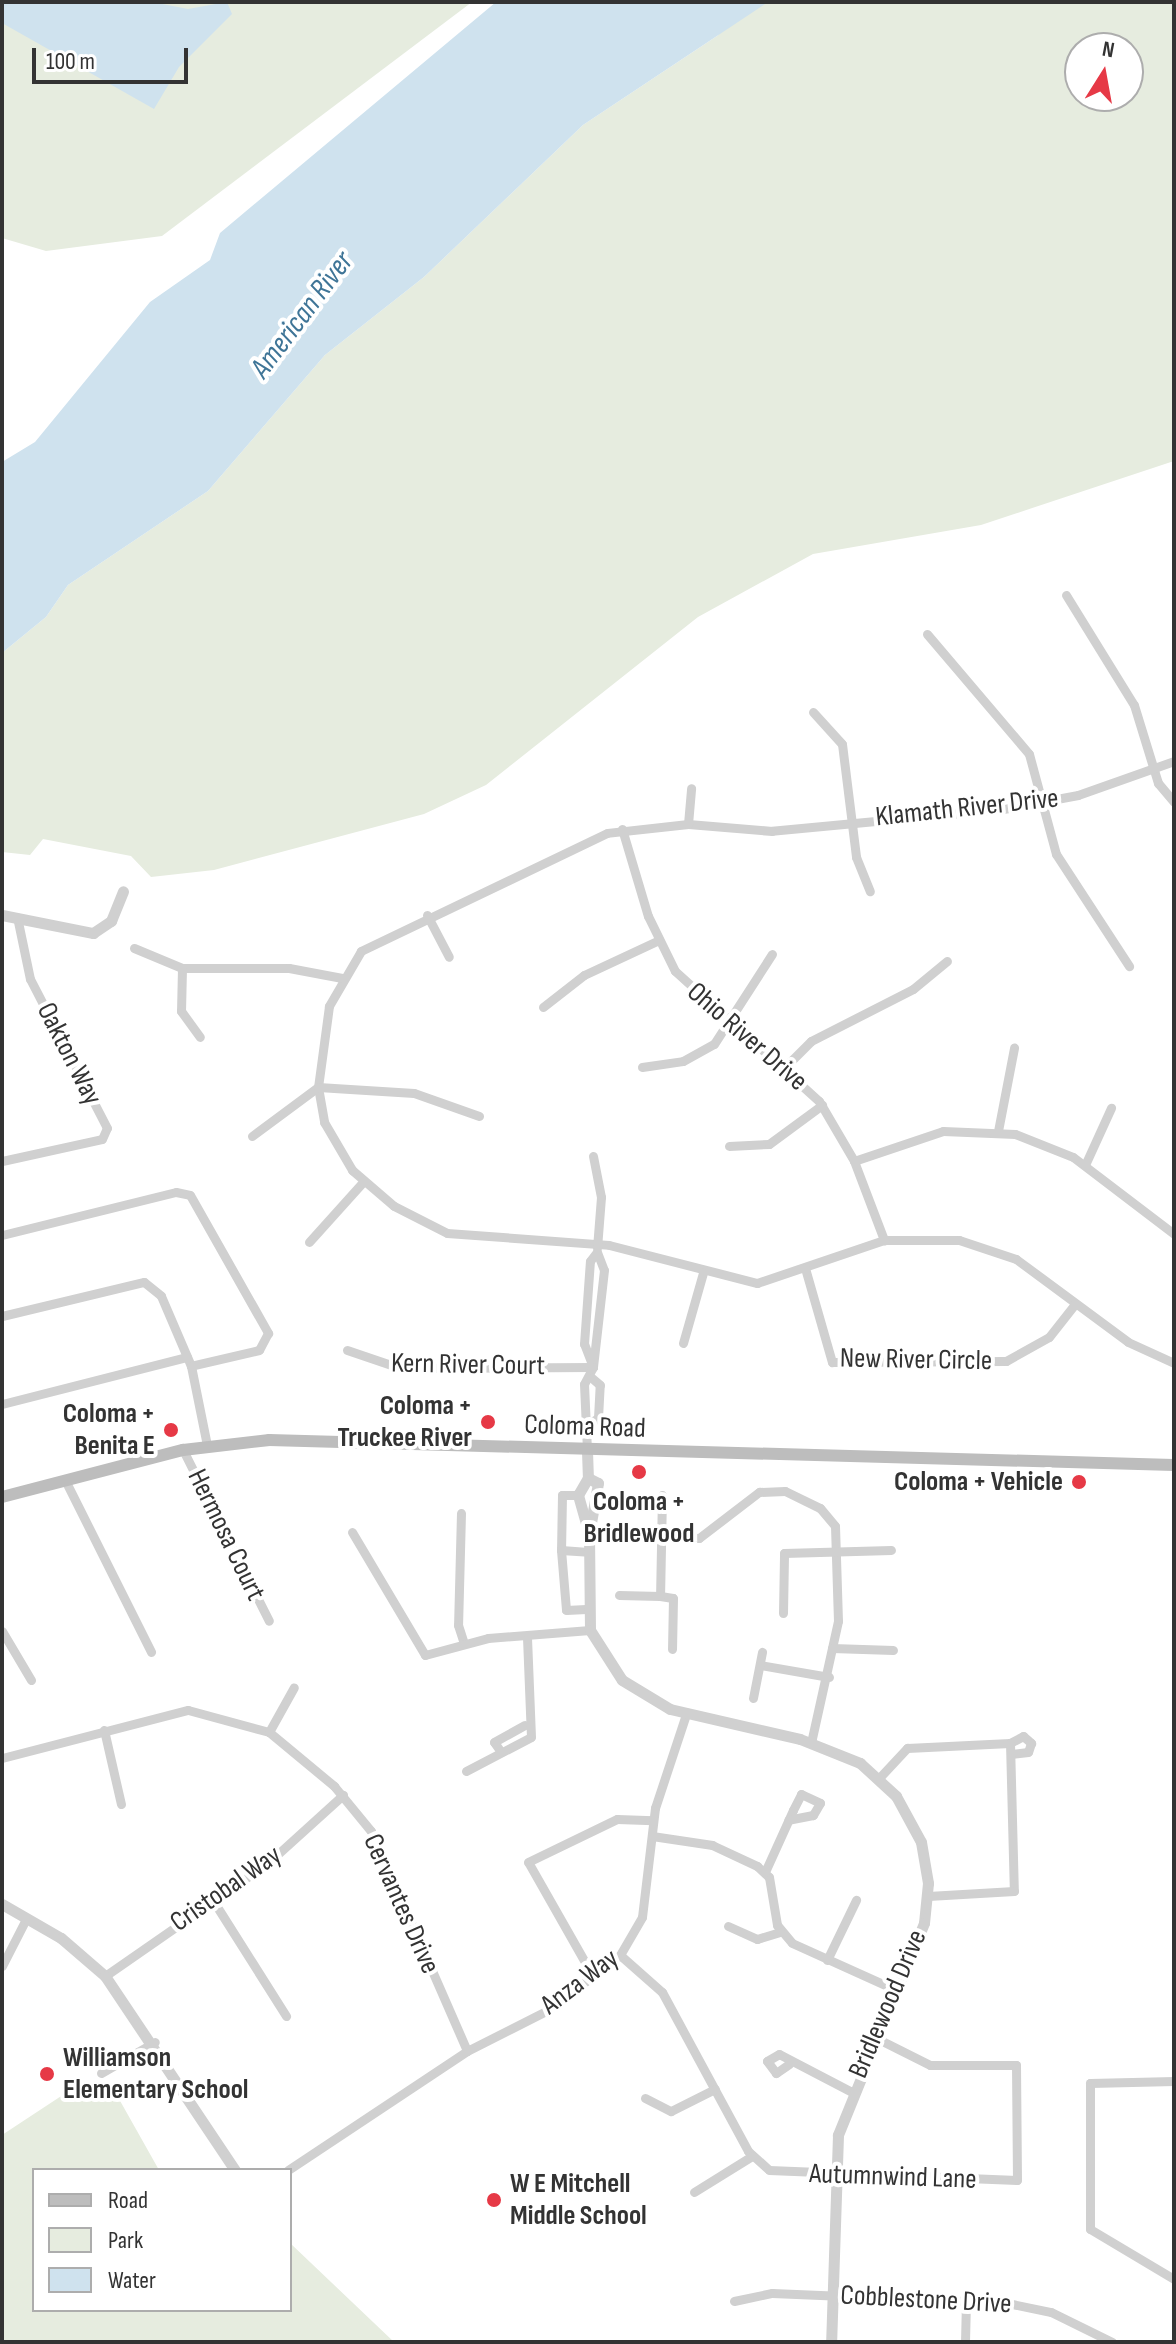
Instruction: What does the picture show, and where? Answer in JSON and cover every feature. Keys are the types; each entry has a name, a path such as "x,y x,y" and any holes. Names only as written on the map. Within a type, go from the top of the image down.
{"main road":[{"name":"Coloma Road","path":"2,1497 207,1445 329,1440 587,1451 1174,1465"}],"street":[{"path":"1066,595 1134,705 1153,769 1174,802"},
{"path":"927,634 1029,754 1042,784 1040,804 1063,869 1129,966"},
{"path":"813,712 842,744 850,820"},
{"name":"Klamath River Drive","path":"1174,761 1040,804 850,820 744,833 688,824 622,829 373,941 342,978 325,1022 318,1087 333,1142 364,1181 411,1217 466,1238 597,1248 757,1283 884,1240 975,1243 1036,1270 1075,1304 1174,1363"},
{"path":"688,824 691,788"},
{"name":"Klamath River Drive","path":"850,820 870,891"},
{"name":"Ohio River Drive","path":"622,829 657,941 685,984 787,1065 822,1105 854,1161 884,1240"},
{"path":"2,915 93,933 111,921 123,891"},
{"path":"427,915 449,957"},
{"name":"Oakton Way","path":"2,1161 102,1139 107,1128 30,979 17,917"},
{"path":"543,1007 584,975 657,941"},
{"path":"134,948 182,968 289,968 342,978"},
{"path":"642,1067 691,1058 734,1021 772,954"},
{"path":"787,1065 811,1041 913,989 947,961"},
{"path":"182,968 181,1011 200,1037"},
{"path":"998,1131 1014,1048"},
{"path":"252,1136 318,1087 414,1093 479,1116"},
{"path":"729,1146 769,1144 822,1105"},
{"path":"1085,1165 1111,1108"},
{"path":"854,1161 922,1135 998,1131 1085,1165 1174,1234"},
{"path":"589,1424 582,1419 584,1384 592,1378 604,1270 597,1248 601,1197 593,1156"},
{"path":"309,1242 364,1181"},
{"path":"2,1235 176,1192 190,1195 268,1333 259,1350 189,1361 2,1404"},
{"path":"593,1367 584,1344 590,1261 597,1248"},
{"name":"New River Circle","path":"805,1268 832,1362 991,1365 1035,1348 1075,1304"},
{"path":"683,1343 703,1273"},
{"path":"2,1316 144,1282 161,1296 189,1361 207,1445"},
{"name":"Kern River Court","path":"347,1350 400,1368 593,1367"},
{"path":"589,1424 598,1418 600,1385 592,1378"},
{"path":"587,1451 589,1424"},
{"name":"Hermosa Court","path":"183,1450 269,1621"},
{"name":"Bridlewood Drive","path":"587,1451 588,1478 598,1483 588,1552 586,1609 590,1630 635,1691 686,1714 811,1743 880,1777 917,1832 928,1896 896,1990 850,2091 834,2174 831,2342"},
{"path":"586,1609 566,1610 561,1550 562,1495 578,1495 588,1478"},
{"path":"66,1482 151,1652"},
{"path":"589,1534 699,1538 759,1492 785,1491 820,1508 835,1526 839,1553 829,1677 811,1743"},
{"name":"Bridlewood Drive","path":"578,1495 589,1534"},
{"path":"660,1596 662,1495"},
{"path":"461,1513 458,1625 464,1644"},
{"path":"352,1532 418,1652 590,1630"},
{"path":"561,1550 588,1552"},
{"path":"783,1613 784,1553 891,1550"},
{"path":"619,1595 673,1598 672,1649"},
{"path":"2,1631 31,1680"},
{"path":"466,1771 531,1737 525,1725 527,1639"},
{"path":"832,1648 893,1650"},
{"path":"753,1698 762,1652"},
{"path":"760,1665 829,1677"},
{"path":"269,1732 294,1687"},
{"name":"Cervantes Drive","path":"2,1758 188,1710 269,1732 343,1795 381,1848 467,2051"},
{"name":"Anza Way","path":"291,2168 467,2051 594,1978 620,1955 642,1917 653,1820 686,1714"},
{"path":"104,1730 121,1804"},
{"path":"880,1777 907,1748 1010,1748 1014,1891 928,1896"},
{"name":"Cristobal Way","path":"105,1976 214,1902 343,1795"},
{"path":"594,1978 528,1862 617,1819 653,1820"},
{"path":"788,1820 765,1872 780,1932 827,1960 896,1990"},
{"path":"652,1836 712,1845 765,1872"},
{"path":"827,1960 856,1900"},
{"path":"214,1902 286,2016"},
{"path":"2,1904 105,1976 155,2042 234,2168"},
{"path":"2,1966 26,1919"},
{"path":"728,1926 757,1939 780,1932"},
{"path":"620,1955 662,1992 752,2156 694,2192"},
{"name":"Autumnwind Lane","path":"752,2156 781,2174 1017,2180 1016,2065 930,2065 874,2037"},
{"path":"101,2073 155,2042"},
{"path":"789,2064 850,2091"},
{"path":"1174,2081 1090,2083 1090,2229 1174,2279"},
{"path":"645,2098 671,2111 715,2089"},
{"name":"Cobblestone Drive","path":"734,2301 756,2294 966,2301 1051,2312 1112,2342"},
{"path":"965,2342 966,2301"}],"green space":[{"path":"2,2 472,2 162,236 46,251 2,238"},
{"path":"753,2 1174,2 1174,461 981,525 813,554 698,617 486,785 424,814 214,870 151,877 131,856 43,839 30,855 2,852 2,653 46,617 68,585 208,491 325,355 424,277 583,125 717,36"},
{"path":"81,2083 90,2094 110,2083 158,2168 32,2168 32,2312 292,2312 292,2245 394,2342 2,2342 2,2135"}],"water":[{"path":"2,2 152,2 188,9 227,2 232,14 179,67 154,109 2,23"},
{"name":"American River","path":"496,2 768,2 583,125 424,277 325,355 208,491 68,585 46,617 2,653 2,462 35,442 150,302 210,260 220,233"}],"place":[{"name":"Coloma + Truckee River","path":"488,1422"},
{"name":"Coloma + Benita E","path":"171,1430"},
{"name":"Coloma + Bridlewood","path":"639,1472"},
{"name":"Coloma + Vehicle","path":"1079,1482"},
{"name":"Williamson Elementary School","path":"47,2074"},
{"name":"W E Mitchell Middle School","path":"494,2200"}]}
